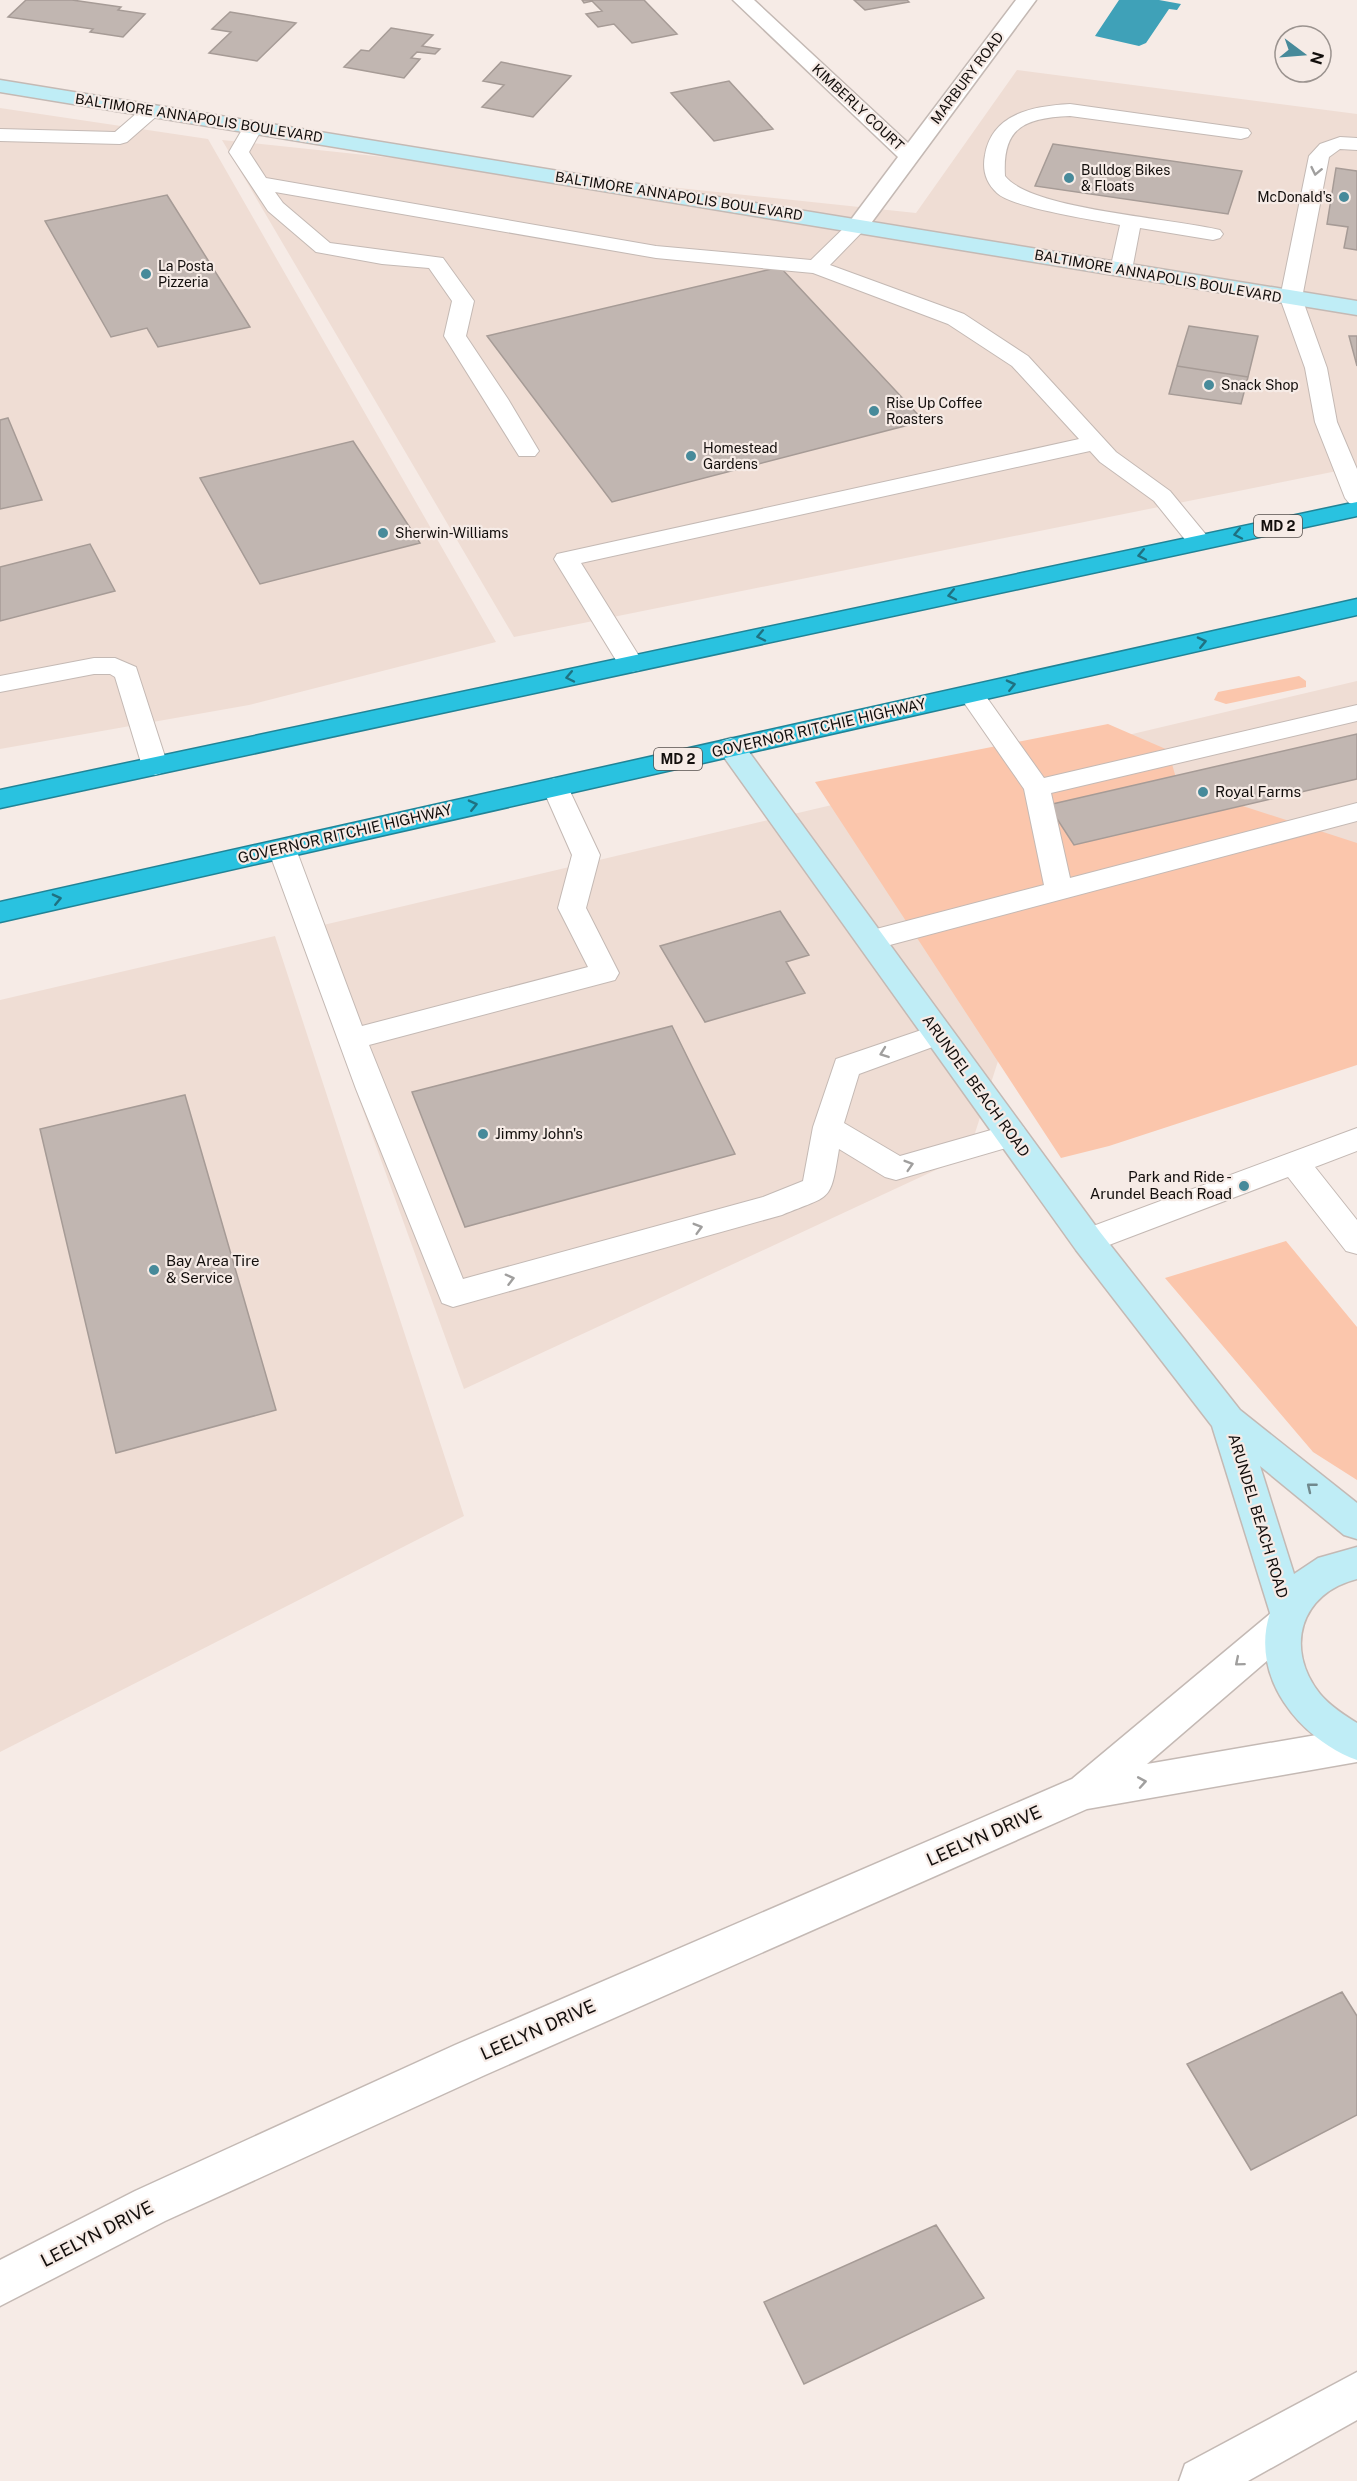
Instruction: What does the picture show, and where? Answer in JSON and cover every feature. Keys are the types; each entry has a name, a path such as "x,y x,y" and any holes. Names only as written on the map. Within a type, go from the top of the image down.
{"highway":[{"name":"MD 2","path":"0,798 1357,509"},
{"name":"GOVERNOR RITCHIE HIGHWAY","path":"0,912 1357,607"}],"street":[{"name":"KIMBERLY COURT","path":"743,0 909,156 858,225"},
{"name":"MARBURY ROAD","path":"909,156 1026,0"},
{"name":"BALTIMORE ANNAPOLIS BOULEVARD","path":"0,86 1357,308"},
{"name":"ARUNDEL BEACH ROAD","path":"731,747 1088,1241 1228,1420 1357,1524"},
{"name":"ARUNDEL BEACH ROAD","path":"1228,1420 1286,1618 1282,1651 1290,1679 1307,1706 1331,1728 1357,1744"},
{"path":"1286,1618 1302,1590 1323,1574 1357,1563"},
{"name":"LEELYN DRIVE","path":"1084,1792 1286,1618"},
{"name":"LEELYN DRIVE","path":"0,2283 150,2206 470,2060 1084,1792 1357,1744"},
{"path":"1203,2481 1357,2395"}],"lane":[{"path":"1213,234 1058,208 1005,189 994,177 996,144 1001,132 1027,115 1047,110 1070,110 1241,133"},
{"path":"0,135 120,138 152,111"},
{"path":"253,127 239,152 275,207 323,248 382,258 436,262 463,301 455,336 497,399 527,451"},
{"path":"1357,144 1340,141 1326,148 1319,156 1291,298 1317,368 1326,422 1357,498"},
{"path":"259,183 656,252 816,267 956,319 1020,361 1108,457 1162,496 1200,542"},
{"path":"1121,270 1131,221"},
{"path":"816,267 858,225"},
{"path":"632,664 566,559 1095,443"},
{"path":"0,684 94,666 115,666 127,673 155,766"},
{"path":"970,694 1037,788 1059,892"},
{"path":"1037,788 1357,713"},
{"path":"353,1039 605,973 572,908 586,855 555,787"},
{"path":"871,940 1357,812"},
{"path":"282,849 353,1039 453,1294 771,1207 817,1188 828,1127 846,1067 939,1034"},
{"path":"828,1127 896,1169 1012,1136"},
{"path":"1088,1241 1357,1139"},
{"path":"1295,1164 1357,1242"}],"shaded area":[{"path":"1017,70 1357,114 1357,467 514,637 222,140 916,213"},
{"path":"0,108 208,139 496,642 249,705 0,749"},
{"path":"1299,676 1306,681 1306,687 1226,704 1214,700 1218,692"},
{"path":"1357,681 1357,904 1022,986 968,1155 464,1389 298,931"},
{"path":"1108,724 1168,750 1178,785 1357,843 1357,1065 1109,1146 1061,1158 815,782"},
{"path":"275,936 464,1516 0,1752 0,1000"},
{"path":"1286,1241 1357,1327 1357,1480 1313,1452 1165,1278"}],"water":[{"path":"1119,0 1159,0 1181,4 1177,10 1169,9 1146,43 1139,46 1095,36"}],"building":[{"path":"26,0 72,0 121,7 118,10 145,14 123,37 90,32 93,29 8,17"},
{"path":"582,0 644,0 677,34 632,43 614,24 598,27 586,14 602,11 592,1 584,3"},
{"path":"854,0 907,0 909,2 865,10"},
{"path":"230,12 296,23 257,61 209,53 231,32 212,29"},
{"path":"391,28 433,35 422,46 440,49 435,54 417,52 411,58 420,59 404,78 344,67 361,50 369,51"},
{"path":"501,62 571,76 533,117 482,107 504,85 483,81"},
{"path":"729,81 773,129 714,141 671,93"},
{"path":"1053,144 1242,171 1228,214 1035,186"},
{"name":"McDonald's","path":"1336,168 1357,171 1357,250 1344,248 1348,227 1327,224"},
{"name":"La Posta Pizzeria","path":"167,195 250,327 158,347 147,328 111,337 45,221"},
{"path":"780,267 924,421 612,502 487,336"},
{"path":"1189,326 1258,336 1248,377 1177,366"},
{"path":"1349,336 1357,336 1357,366"},
{"name":"Snack Shop","path":"1177,366 1248,377 1241,404 1169,394"},
{"path":"8,418 42,500 0,509 0,420"},
{"path":"353,441 420,543 260,584 200,478"},
{"path":"90,544 115,591 0,621 0,567"},
{"name":"Royal Farms","path":"1357,734 1357,779 1074,845 1048,805"},
{"path":"780,911 809,955 786,962 805,993 705,1022 660,946"},
{"path":"672,1026 735,1154 465,1227 412,1092"},
{"name":"Bay Area Tire & Service","path":"185,1095 276,1410 116,1453 40,1129"},
{"path":"1342,1992 1357,2016 1357,2115 1251,2170 1187,2064"},
{"path":"936,2225 984,2298 804,2384 764,2302"}],"place":[{"name":"Bulldog Bikes & Floats","path":"1069,178"},
{"name":"McDonald's","path":"1344,197"},
{"name":"La Posta Pizzeria","path":"146,274"},
{"name":"Snack Shop","path":"1209,385"},
{"name":"Rise Up Coffee Roasters","path":"874,411"},
{"name":"Homestead Gardens","path":"691,456"},
{"name":"Sherwin-Williams","path":"383,533"},
{"name":"Royal Farms","path":"1203,792"},
{"name":"Jimmy John's","path":"483,1134"},
{"name":"Park and Ride - Arundel Beach Road","path":"1244,1186"},
{"name":"Bay Area Tire & Service","path":"154,1270"}]}
